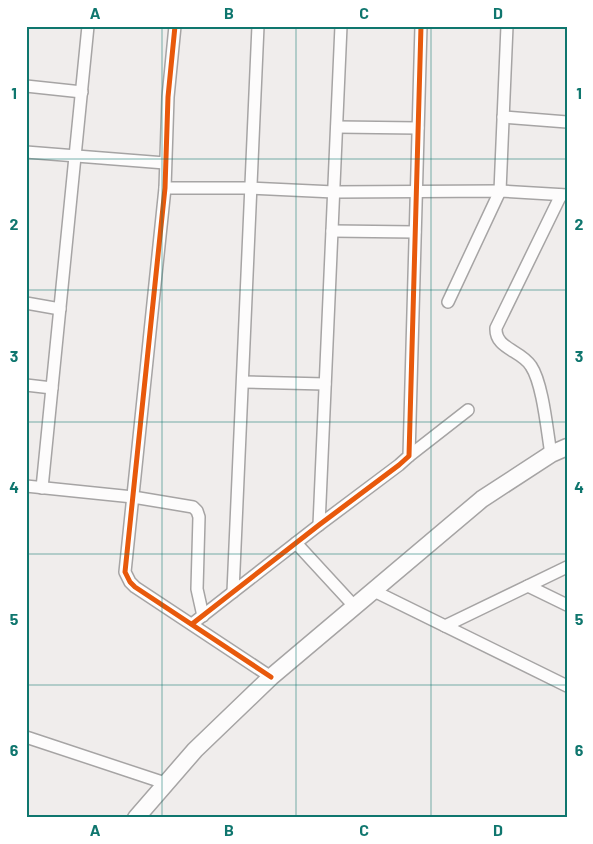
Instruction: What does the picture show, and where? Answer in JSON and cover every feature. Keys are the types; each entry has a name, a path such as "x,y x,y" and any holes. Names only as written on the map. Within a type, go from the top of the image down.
{"main road":[{"path":"136,818 195,750 271,677 482,499 551,454 567,447"}],"street":[{"path":"42,488 88,26"},
{"path":"174,26 168,97 165,188 125,572 135,587 271,677"},
{"path":"233,592 258,26"},
{"path":"319,525 341,26"},
{"path":"409,456 421,26"},
{"path":"448,302 500,191 507,26"},
{"path":"26,86 82,92"},
{"path":"503,117 567,122"},
{"path":"337,127 418,128"},
{"path":"26,152 165,163"},
{"path":"165,188 251,188 334,192 500,191 564,195 496,328 498,340 530,364 536,376 551,454"},
{"path":"332,231 415,232"},
{"path":"26,303 60,309"},
{"path":"243,382 325,384"},
{"path":"26,385 52,388"},
{"path":"192,624 468,410"},
{"path":"26,486 133,497 193,507 199,516 197,589 203,616"},
{"path":"296,542 355,607"},
{"path":"445,626 567,567"},
{"path":"528,586 567,605"},
{"path":"374,591 567,686"},
{"path":"26,737 165,783"}],"cycle path":[{"path":"175,26 168,97 165,188 125,572 135,587 271,677"},
{"path":"192,624 409,456 421,26"}]}
